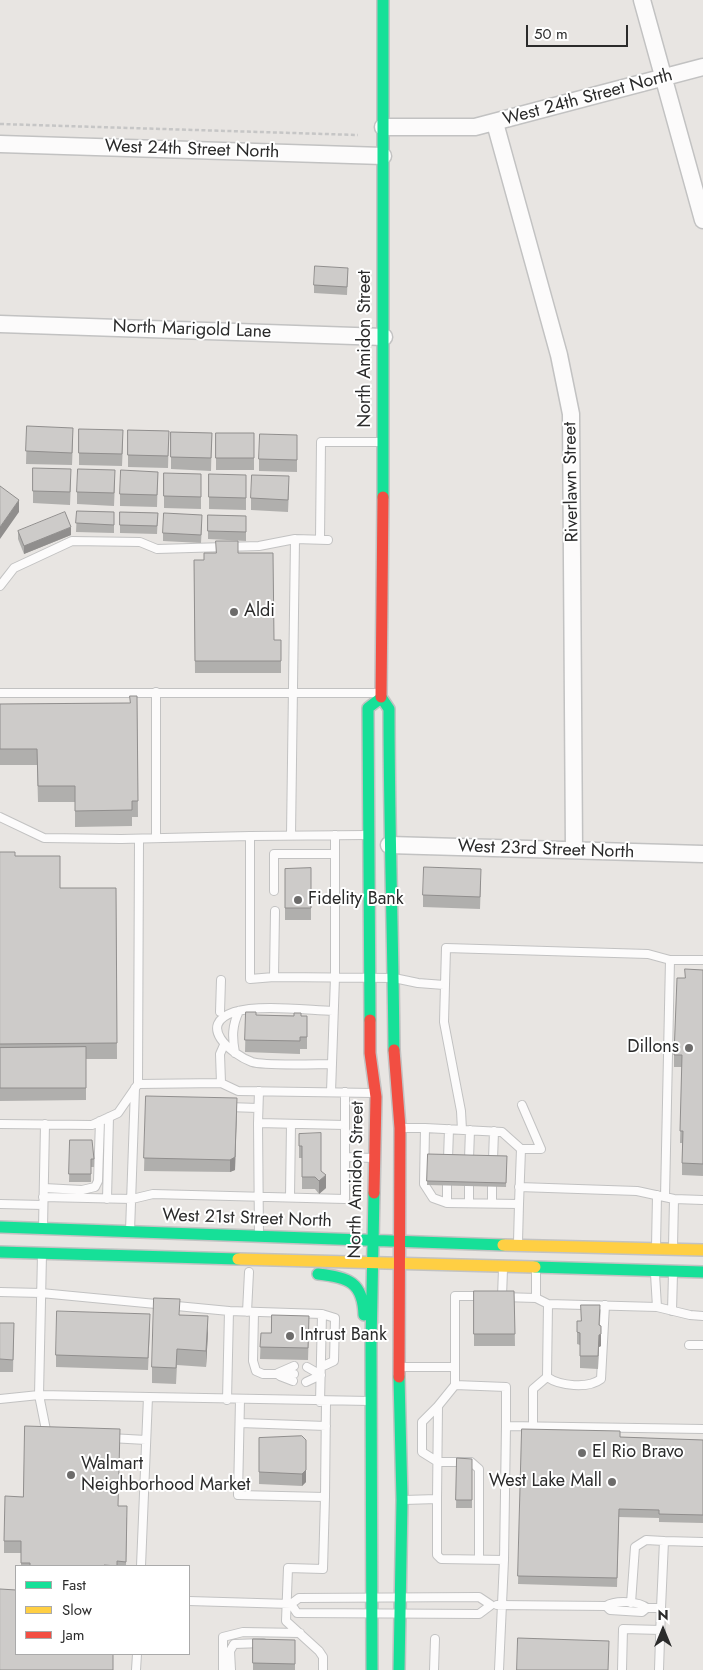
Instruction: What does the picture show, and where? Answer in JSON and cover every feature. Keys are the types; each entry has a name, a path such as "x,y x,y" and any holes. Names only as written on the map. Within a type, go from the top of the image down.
{"main road":[{"name":"North Amidon Street","path":"383,0 384,442 381,696 390,709 389,845 393,890 394,1066 400,1128 399,1368 402,1500 399,1670"},
{"name":"North Amidon Street","path":"372,1670 371,1344 376,1093 370,1053 368,708 381,696"},
{"name":"West 21st Street North","path":"0,1227 42,1241 149,1258 536,1268 673,1260 703,1250"},
{"name":"West 21st Street North","path":"0,1252 42,1241 130,1232 373,1242 518,1244 655,1260 673,1260 703,1272"},
{"path":"149,1258 177,1269"},
{"path":"302,1273 339,1275 356,1286 364,1301 364,1335 371,1344"}],"street":[{"path":"642,0 703,220"},
{"name":"West 24th Street North","path":"383,127 475,127 494,124 703,67"},
{"name":"Riverlawn Street","path":"494,124 560,355 571,414 574,850"},
{"name":"West 24th Street North","path":"0,144 383,156"},
{"name":"North Marigold Lane","path":"0,324 384,337"},
{"name":"West 23rd Street North","path":"389,845 703,854"}],"lane":[{"path":"0,586 14,568 72,541 140,542 157,549 259,546 295,539 324,540 321,442 384,442"},
{"path":"291,836 291,692 295,539"},
{"path":"156,692 156,838"},
{"path":"0,693 291,692 381,696"},
{"path":"0,817 44,838 139,839 369,835"},
{"path":"332,1092 335,977 335,835"},
{"path":"250,836 250,979 274,977 394,978 418,983 444,985"},
{"path":"130,1232 137,1086 139,839"},
{"path":"274,891 274,854 335,854"},
{"path":"274,911 274,977"},
{"path":"462,1130 461,1111 444,1022 446,948 648,954 670,960 703,960"},
{"path":"657,1307 655,1260 661,1196 670,960"},
{"path":"220,1012 221,980"},
{"path":"332,1064 253,1063 224,1045 217,1034 217,1025 222,1018 250,1008 333,1011"},
{"path":"235,1053 232,1037 234,1023 239,1011"},
{"path":"221,1083 220,1054 224,1045"},
{"path":"137,1086 221,1083 238,1091 376,1093"},
{"path":"0,1124 92,1125 118,1113 137,1086"},
{"path":"259,1091 259,1237"},
{"path":"0,1204 107,1199 132,1200 153,1194 345,1198 345,1092"},
{"path":"135,1101 144,1102"},
{"path":"400,1128 502,1132 521,1149 541,1149 522,1105"},
{"path":"216,1107 258,1108"},
{"path":"107,1199 110,1117"},
{"path":"44,1188 82,1190 95,1187 98,1180 100,1121"},
{"path":"258,1123 345,1125"},
{"path":"45,1124 40,1395 48,1436 58,1437"},
{"path":"290,1197 291,1124"},
{"path":"426,1128 424,1184 433,1198 447,1203 519,1204"},
{"path":"448,1159 449,1129"},
{"path":"469,1159 470,1130"},
{"path":"493,1160 494,1131"},
{"path":"518,1244 521,1149"},
{"path":"345,1157 376,1158"},
{"path":"447,1185 447,1203"},
{"path":"469,1186 469,1203"},
{"path":"492,1187 492,1203"},
{"path":"519,1187 637,1191 674,1199 703,1200"},
{"path":"672,1311 674,1199"},
{"path":"502,1297 503,1267"},
{"path":"536,1268 536,1298"},
{"path":"249,1272 253,1361 256,1371 263,1374 294,1374"},
{"path":"0,1292 41,1292 229,1311 322,1314 336,1318 336,1353 334,1361 321,1371 307,1374"},
{"path":"479,1559 479,1469 476,1464 471,1462 438,1462 422,1452 422,1422 455,1385 456,1296 536,1298 548,1304 657,1307 703,1316"},
{"path":"547,1378 548,1304"},
{"path":"547,1378 556,1383 590,1384 601,1379 605,1305"},
{"path":"227,1400 229,1311"},
{"path":"322,1314 321,1371 326,1426 323,1569 288,1568 289,1604 286,1621 319,1651 323,1657 323,1670"},
{"path":"689,1345 703,1345"},
{"path":"399,1368 455,1367"},
{"path":"533,1426 533,1389 547,1378"},
{"path":"455,1385 506,1386 504,1560 499,1670"},
{"path":"0,1399 40,1395 323,1402 372,1401"},
{"path":"142,1565 148,1398"},
{"path":"240,1400 238,1495 325,1497"},
{"path":"438,1406 437,1555 441,1559 504,1560"},
{"path":"240,1423 326,1426"},
{"path":"506,1426 703,1429"},
{"path":"97,1438 146,1440"},
{"path":"402,1500 437,1500"},
{"path":"631,1604 635,1547 646,1540 703,1542"},
{"path":"659,1670 664,1541"},
{"path":"190,1601 289,1604 298,1598 479,1597 491,1605 606,1606 611,1603 642,1604 647,1608 661,1608"},
{"path":"289,1604 297,1613 400,1612 479,1614 491,1605"},
{"path":"606,1606 610,1610 642,1612 647,1608"},
{"path":"622,1670 624,1628 661,1630"},
{"path":"223,1670 223,1637 243,1632 300,1633"},
{"path":"288,1643 300,1633"},
{"path":"434,1670 435,1640"},
{"path":"230,1670 230,1651 234,1644 270,1643"},
{"path":"136,1670 137,1655"}],"path":[{"path":"0,124 358,135"}],"building":[{"path":"315,266 348,268 347,287 314,285"},
{"path":"27,426 73,428 72,453 26,451"},
{"path":"79,429 123,430 122,454 79,453"},
{"path":"128,430 169,431 168,456 128,455"},
{"path":"171,432 212,433 211,458 171,457"},
{"path":"216,433 254,433 254,458 216,458"},
{"path":"260,434 297,435 297,460 259,459"},
{"path":"33,468 71,469 70,492 33,491"},
{"path":"78,469 115,470 114,493 77,492"},
{"path":"121,470 158,472 157,495 120,494"},
{"path":"164,473 201,474 201,497 164,496"},
{"path":"209,474 246,475 246,498 209,497"},
{"path":"252,475 289,476 288,500 251,498"},
{"path":"0,486 19,500 0,527"},
{"path":"77,511 114,512 114,525 76,523"},
{"path":"65,512 71,527 24,546 18,531"},
{"path":"120,512 158,513 157,526 120,525"},
{"path":"164,513 202,515 201,535 163,533"},
{"path":"208,515 246,516 246,532 208,531"},
{"name":"Aldi","path":"216,541 238,541 238,553 273,553 274,640 281,640 281,661 195,661 194,560 204,560 204,553 216,553"},
{"path":"130,696 137,696 138,801 132,801 132,810 75,811 75,786 38,786 37,749 0,749 0,704 130,703"},
{"path":"0,852 15,852 15,856 60,856 60,888 116,888 117,1043 0,1044"},
{"path":"424,867 481,869 480,897 423,895"},
{"name":"Fidelity Bank","path":"311,868 311,908 285,908 285,869"},
{"name":"Dillons","path":"685,969 703,970 703,1164 682,1163 683,1131 680,1131 682,1055 674,1055 677,978 685,978"},
{"path":"246,1012 256,1012 256,1015 294,1016 294,1013 301,1013 301,1016 307,1016 307,1037 300,1037 300,1041 245,1040"},
{"path":"86,1047 86,1088 0,1088 0,1048"},
{"path":"146,1096 237,1098 235,1157 230,1160 144,1158"},
{"path":"321,1133 321,1171 326,1175 319,1181 315,1177 302,1177 302,1146 299,1146 299,1134"},
{"path":"70,1140 92,1140 94,1159 91,1159 91,1174 69,1174"},
{"path":"428,1154 507,1156 506,1183 427,1181"},
{"path":"474,1291 514,1291 515,1334 474,1334"},
{"path":"154,1298 180,1299 179,1315 208,1316 206,1351 177,1349 176,1368 152,1367"},
{"path":"581,1305 600,1305 599,1325 601,1326 601,1334 599,1335 598,1356 580,1356 580,1333 577,1332 577,1321 581,1321"},
{"path":"57,1311 150,1314 148,1358 56,1355"},
{"path":"272,1315 309,1316 308,1348 260,1347 261,1333 271,1333"},
{"path":"0,1323 14,1323 13,1360 0,1359"},
{"name":"Walmart Neighborhood Market","path":"25,1426 120,1429 118,1506 127,1506 126,1562 117,1561 117,1565 30,1565 30,1563 21,1563 21,1541 4,1541 5,1496 23,1497"},
{"name":"West Lake Mall","path":"522,1429 620,1431 620,1437 703,1440 703,1515 659,1514 659,1510 619,1509 617,1578 518,1576"},
{"path":"302,1436 306,1440 306,1470 302,1474 259,1472 259,1438"},
{"path":"457,1458 472,1459 472,1500 456,1500"},
{"path":"0,1589 15,1590 15,1655 113,1655 113,1670 0,1670"},
{"path":"518,1638 609,1641 608,1670 517,1670"},
{"path":"253,1639 295,1640 295,1664 253,1663"}],"traffic: fast":[{"path":"383,0 383,497"},
{"path":"381,697 389,709 394,1050"},
{"path":"370,1020 368,708 381,698"},
{"path":"372,1670 371,1344 374,1193"},
{"path":"0,1227 503,1245"},
{"path":"0,1252 238,1259"},
{"path":"535,1267 703,1272"},
{"path":"318,1274 338,1277 352,1283 361,1295 364,1315"},
{"path":"399,1377 402,1500 399,1670"}],"traffic: slow":[{"path":"503,1245 703,1250"},
{"path":"238,1259 535,1267"}],"traffic: jam":[{"path":"381,697 383,497"},
{"path":"370,1020 370,1053 376,1097 374,1193"},
{"path":"394,1050 400,1128 399,1377"}],"place":[{"name":"Aldi","path":"234,612"},
{"name":"Fidelity Bank","path":"298,900"},
{"name":"Dillons","path":"689,1048"},
{"name":"Intrust Bank","path":"290,1336"},
{"name":"El Rio Bravo","path":"582,1453"},
{"name":"Walmart Neighborhood Market","path":"71,1475"},
{"name":"West Lake Mall","path":"612,1482"}]}
